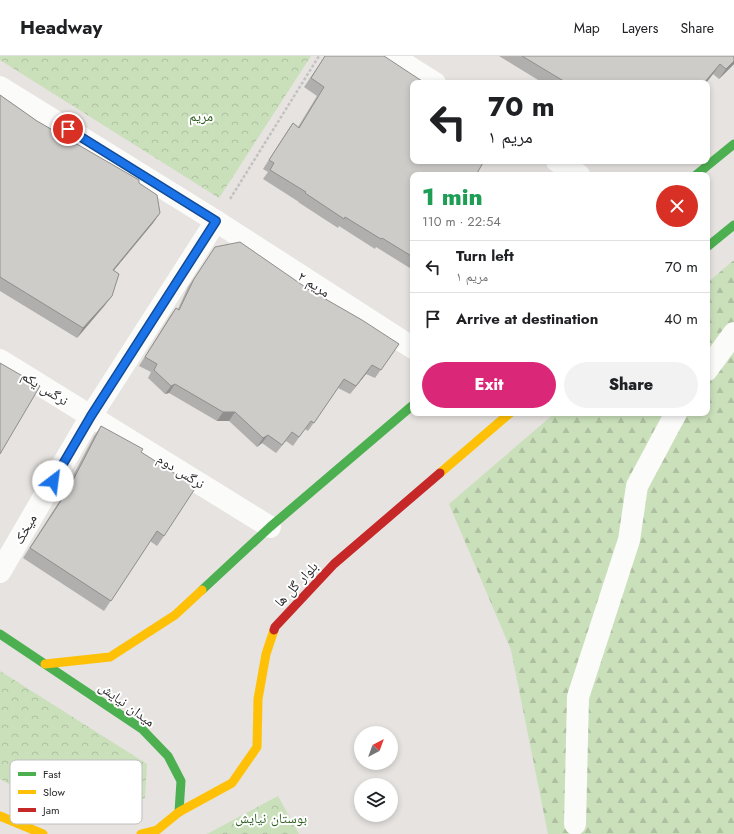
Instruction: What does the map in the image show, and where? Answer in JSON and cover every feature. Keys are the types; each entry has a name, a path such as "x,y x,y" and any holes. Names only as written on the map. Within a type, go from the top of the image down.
{"main road":[{"path":"710,164 734,144"},
{"path":"700,172 709,164"},
{"path":"710,244 734,224"},
{"path":"45,664 110,657 176,615 270,527 410,408"},
{"name":"بلوار گل ها","path":"179,812 232,783 257,747 258,699 266,654 275,626 334,564 507,416"},
{"name":"میدان نیایش","path":"0,634 142,728 168,756 181,781 179,812"},
{"path":"141,834 157,830 179,812"},
{"path":"0,816 10,820"},
{"path":"19,824 43,834"}],"street":[{"path":"392,56 430,80"},
{"name":"مریم ۲","path":"0,87 216,221 410,346"},
{"path":"562,164 574,172"},
{"name":"میخک","path":"0,572 91,416 216,221"},
{"path":"710,366 734,333"},
{"name":"نرگس یکم","path":"0,360 91,416"},
{"name":"نرگس دوم","path":"91,416 270,527"},
{"path":"575,824 578,697 629,540 637,486 674,416"}],"path":[{"path":"216,221 319,56"}],"green space":[{"name":"مریم","path":"0,56 311,56 219,198 0,60"},
{"path":"734,260 734,834 548,834 511,650 449,504 552,416 710,416 710,280"},
{"path":"0,671 141,760 10,760 10,785 0,779"},
{"path":"142,761 147,764 145,798 142,799"},
{"name":"بوستان نیایش","path":"278,796 299,834 207,834"}],"building":[{"path":"325,56 384,56 420,80 410,80 410,164 482,164 478,172 410,172 410,255 345,217 344,219 305,193 306,192 270,170 274,163 269,160 293,123 299,128 324,87 311,78"},
{"path":"522,56 734,56 734,61 726,69 720,64 707,80 562,80"},
{"path":"0,95 37,121 139,180 139,183 157,195 160,213 113,270 119,274 112,296 83,328 0,277"},
{"path":"240,242 308,289 362,320 399,344 381,370 372,365 356,386 344,379 314,423 311,421 299,437 292,432 282,445 268,435 263,438 235,412 223,412 175,384 171,386 154,370 157,364 145,357 176,308 179,310 194,279 215,247"},
{"path":"0,363 40,386 0,454"},
{"path":"101,426 143,449 141,452 196,487 164,536 157,531 111,601 30,548 68,490"}],"traffic: fast":[{"path":"710,164 734,144"},
{"path":"700,172 709,164"},
{"path":"710,245 734,225"},
{"path":"202,590 270,527 410,408"},
{"path":"0,634 142,729 168,756 181,781 179,812"}],"traffic: slow":[{"path":"440,473 506,416"},
{"path":"45,664 110,657 175,615 202,590"},
{"path":"141,834 157,830 179,812 232,783 257,747 258,699 266,654 274,630"},
{"path":"0,816 10,820"},
{"path":"19,824 43,834"}],"traffic: jam":[{"path":"274,630 275,627 334,564 440,473"}],"route":[{"path":"53,481 91,416 216,221 68,129"}]}
